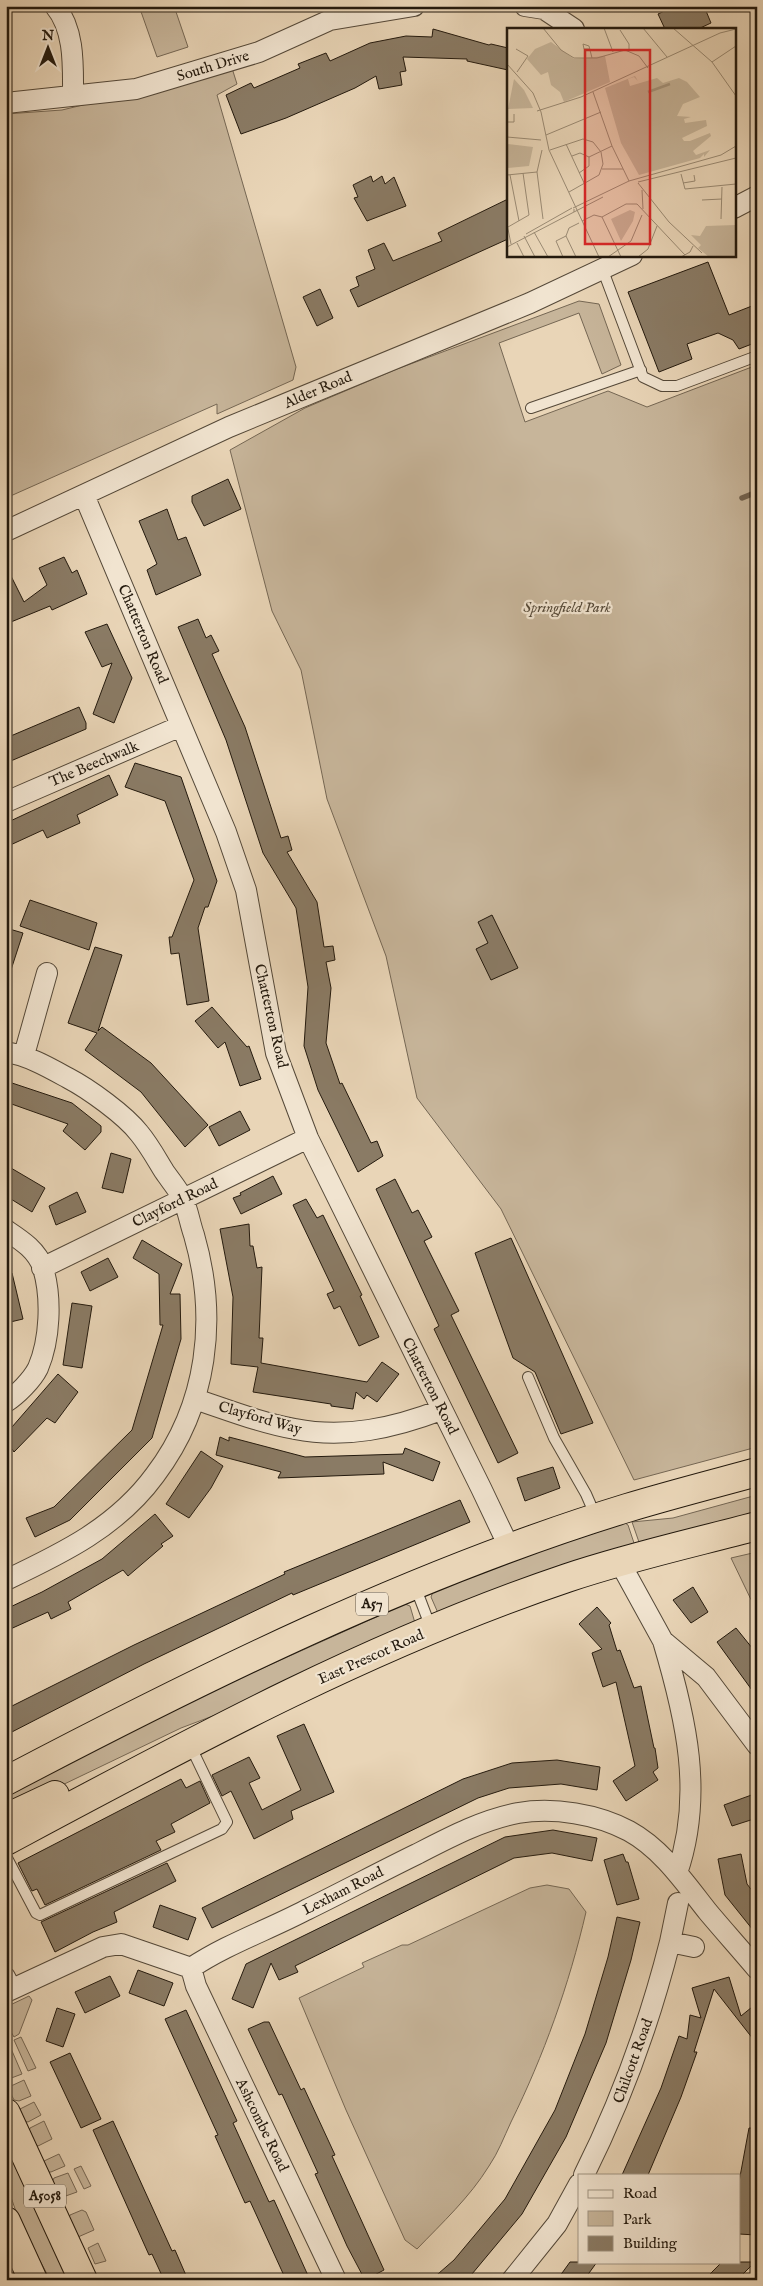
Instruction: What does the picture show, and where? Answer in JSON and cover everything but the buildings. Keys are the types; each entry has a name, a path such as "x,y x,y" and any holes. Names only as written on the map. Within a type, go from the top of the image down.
{"highway":[{"name":"A57","path":"6,1781 105,1729 241,1663 415,1586 510,1548 596,1518 757,1472"},
{"name":"East Prescot Road","path":"6,1841 134,1773 298,1690 432,1629 506,1600 619,1562 757,1526"},
{"path":"6,1818 56,1795 134,1773"},
{"name":"A5058","path":"6,2113 83,2280"},
{"name":"A5058","path":"6,2222 33,2280"}],"street":[{"path":"55,6 64,17 73,55 73,96"},
{"name":"South Drive","path":"6,103 146,86 259,52 327,13 414,6"},
{"path":"525,6 544,9 572,28"},
{"path":"736,206 757,196"},
{"name":"Alder Road","path":"6,531 229,427 530,303 630,256"},
{"name":"Chatterton Road","path":"84,495 226,832 246,890 276,1053 308,1138 510,1548"},
{"name":"The Beechwalk","path":"6,802 181,726"},
{"path":"6,1580 71,1549 115,1518 156,1475 184,1427 195,1399 203,1366 206,1340 206,1286 203,1265 183,1200 139,1132 89,1089 15,1053 47,973"},
{"name":"Clayford Road","path":"42,1268 308,1138"},
{"path":"6,1230 28,1244 42,1268 47,1296 47,1333 37,1369 15,1397 6,1402"},
{"name":"Clayford Way","path":"195,1399 273,1424 319,1432 368,1431 394,1426 441,1410"},
{"path":"619,1562 663,1641 676,1684 683,1718 691,1782 689,1834 677,1873"},
{"path":"663,1641 706,1677 757,1745"},
{"name":"Lexham Road","path":"191,1968 208,1957 460,1832 483,1823 520,1813 545,1812 566,1813 608,1822 645,1842 677,1873 757,1969"},
{"name":"Chilcott Road","path":"584,2174 622,2094 638,2053 653,2006 678,1903"},
{"path":"670,1942 694,1947"},
{"path":"10,1985 103,1947 120,1944 191,1968"},
{"name":"Ashcombe Road","path":"191,1968 196,1986 336,2280"},
{"path":"512,2280 557,2224 578,2186"}],"lane":[{"path":"602,268 643,377 662,386 677,386 757,356"},
{"path":"531,408 640,370"},
{"path":"528,1377 554,1438 586,1494 596,1518"},
{"path":"415,1586 432,1629"},
{"path":"6,1856 36,1913 40,1915 222,1829 227,1822 190,1745"}],"green space":[{"path":"139,6 174,6 188,47 157,57"},
{"path":"231,65 237,84 217,95 296,367 293,380 217,414 217,404 6,498 6,114 62,110 145,90"},
{"name":"Springfield Park","path":"579,301 599,304 621,365 602,374 579,313 499,343 525,422 608,391 647,407 757,365 757,1447 634,1480 501,1209 417,1098 386,956 327,799 301,670 272,611 230,450 305,408 397,369"},
{"path":"757,1495 757,1515 640,1545 632,1522 673,1518"},
{"path":"625,1523 628,1525 635,1546 438,1613 431,1597 433,1592 546,1549"},
{"path":"757,1552 757,1612 731,1558"},
{"path":"405,1604 410,1606 415,1623 218,1714 181,1728 6,1812 6,1794 223,1686"},
{"path":"547,1885 569,1889 586,1912 564,1993 534,2071 492,2161 464,2199 417,2249 405,2240 346,2110 299,1998 364,1967 362,1963 402,1945 408,1945 530,1888"},
{"path":"29,1996 32,2000 19,2034 14,2037 6,2023 6,2007"},
{"path":"6,2037 22,2074 6,2080"},
{"path":"21,2037 36,2068 28,2071 14,2040"},
{"path":"24,2080 31,2096 19,2101 14,2100 9,2090 11,2086"},
{"path":"34,2102 41,2115 28,2122 23,2121 19,2113 20,2109"},
{"path":"44,2121 52,2139 38,2146 29,2132 30,2128"},
{"path":"6,2137 73,2280 50,2280 25,2231 14,2206 7,2180 5,2164"},
{"path":"59,2154 65,2166 47,2172 44,2161"},
{"path":"81,2166 91,2186 84,2189 74,2169"},
{"path":"68,2173 77,2192 60,2198 52,2182 54,2178"},
{"path":"82,2210 86,2212 94,2230 78,2237 68,2220 70,2215"},
{"path":"98,2243 106,2261 95,2264 88,2248"}],"waterway":[{"path":"742,498 757,492"}]}
